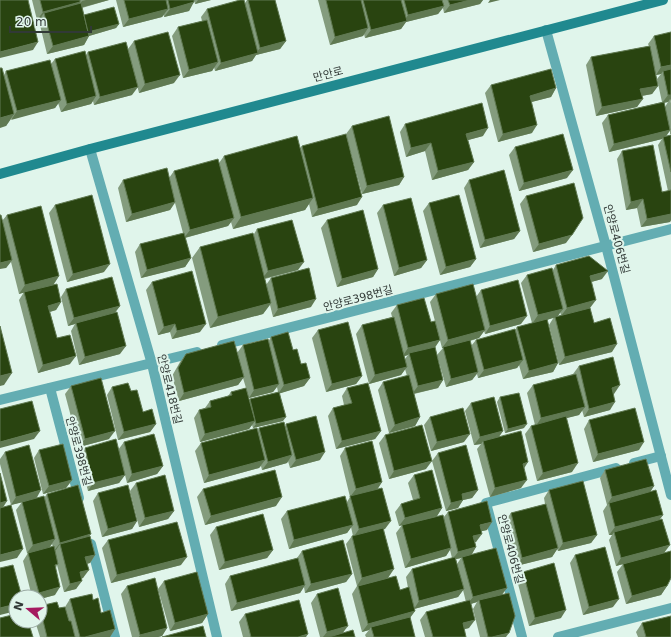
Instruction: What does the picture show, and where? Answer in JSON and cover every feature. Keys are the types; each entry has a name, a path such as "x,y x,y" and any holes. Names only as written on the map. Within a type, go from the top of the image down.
{"street":[{"name":"만안로","path":"0,174 90,149 663,0"},
{"name":"안양로406번길","path":"546,30 606,246 671,496"},
{"name":"안양로418번길","path":"90,149 152,364 217,637"},
{"name":"안양로398번길","path":"0,400 152,364 671,229"},
{"name":"안양로398번길","path":"50,388 82,509"},
{"name":"안양로406번길","path":"522,637 486,503 661,456"},
{"path":"88,531 115,637"},
{"path":"558,637 671,608"}],"building":[{"path":"0,0 28,0 38,42 0,52"},
{"path":"40,0 80,0 80,2 43,12"},
{"path":"124,0 166,0 168,9 129,19"},
{"path":"168,0 194,0 194,2 170,9"},
{"path":"244,0 258,53 221,63 207,9"},
{"path":"248,0 275,0 286,41 260,48"},
{"path":"326,0 361,0 368,28 335,37"},
{"path":"363,0 401,0 407,21 371,30"},
{"path":"404,0 442,0 444,6 408,15"},
{"path":"448,0 470,0 450,5"},
{"path":"81,3 89,36 53,46 44,13"},
{"path":"114,7 119,24 88,32 84,15"},
{"path":"207,20 218,62 189,70 178,27"},
{"path":"168,32 180,75 145,84 134,41"},
{"path":"671,32 671,65 661,67 654,36"},
{"path":"126,42 138,87 100,97 88,52"},
{"path":"650,46 658,86 640,89 643,99 602,107 591,57"},
{"path":"85,51 96,96 67,104 55,59"},
{"path":"50,60 61,100 17,111 6,71"},
{"path":"0,68 2,68 14,114 0,118"},
{"path":"551,69 556,88 530,96 537,125 503,134 491,85"},
{"path":"671,69 671,95 668,95 663,71"},
{"path":"664,102 670,130 614,144 608,115"},
{"path":"482,103 488,128 466,134 474,162 438,171 431,143 411,148 405,124"},
{"path":"389,116 404,177 367,186 352,126"},
{"path":"346,134 362,197 318,209 302,146"},
{"path":"563,134 573,170 524,183 515,147"},
{"path":"671,135 671,172 663,137"},
{"path":"297,136 313,198 241,217 224,156"},
{"path":"653,145 662,192 671,190 671,214 647,219 643,199 631,202 622,151"},
{"path":"218,159 234,218 190,230 174,171"},
{"path":"167,168 175,202 132,214 123,180"},
{"path":"504,170 520,231 485,240 469,180"},
{"path":"574,183 583,218 572,235 539,244 526,196"},
{"path":"92,195 110,264 73,274 55,205"},
{"path":"459,195 476,259 446,267 429,203"},
{"path":"411,198 427,260 399,268 383,205"},
{"path":"41,206 59,276 25,285 7,215"},
{"path":"363,210 378,269 342,279 327,220"},
{"path":"0,215 12,260 0,263"},
{"path":"292,220 304,262 268,271 257,229"},
{"path":"184,233 191,258 147,270 140,244"},
{"path":"253,233 271,303 218,317 200,247"},
{"path":"589,256 608,271 590,276 596,300 567,308 556,265"},
{"path":"309,268 316,299 278,309 271,278"},
{"path":"552,268 563,309 538,315 527,275"},
{"path":"192,271 206,324 177,331 175,324 164,327 152,282"},
{"path":"112,277 120,306 74,318 66,289"},
{"path":"518,280 527,316 490,326 481,290"},
{"path":"57,284 61,302 48,306 57,338 70,335 76,356 43,365 24,292"},
{"path":"473,284 485,330 448,340 436,294"},
{"path":"424,298 431,322 435,321 440,340 408,348 397,305"},
{"path":"590,308 594,323 610,318 617,344 565,357 555,317"},
{"path":"117,312 126,346 85,357 76,323"},
{"path":"394,317 407,367 375,375 362,325"},
{"path":"547,319 558,363 529,371 517,327"},
{"path":"348,322 362,376 332,384 318,330"},
{"path":"0,326 12,373 0,376"},
{"path":"515,329 523,360 484,370 476,340"},
{"path":"288,332 293,350 297,349 301,364 306,363 310,378 284,385 271,337"},
{"path":"268,339 279,384 254,390 243,345"},
{"path":"470,340 478,372 451,379 443,347"},
{"path":"234,341 244,377 184,393 178,368 186,354"},
{"path":"435,347 443,380 418,386 409,353"},
{"path":"613,357 620,385 612,388 615,402 589,409 579,366"},
{"path":"576,374 585,407 541,418 533,385"},
{"path":"409,375 420,417 395,425 383,382"},
{"path":"101,378 115,431 85,439 71,386"},
{"path":"128,383 131,391 137,390 143,412 152,409 156,424 124,432 112,387"},
{"path":"368,383 381,431 342,441 333,408 352,403 347,388"},
{"path":"246,388 255,421 205,434 199,410 211,407 210,401 232,395 231,392"},
{"path":"279,392 286,417 256,424 250,399"},
{"path":"519,393 527,424 508,429 500,397"},
{"path":"494,397 503,431 480,437 471,403"},
{"path":"32,401 40,431 0,442 0,409"},
{"path":"463,408 470,434 437,442 430,417"},
{"path":"635,408 644,442 598,454 589,420"},
{"path":"316,416 325,452 296,460 286,424"},
{"path":"566,416 578,463 543,473 531,426"},
{"path":"284,422 292,455 268,462 259,428"},
{"path":"422,425 432,461 394,471 385,435"},
{"path":"257,428 265,460 209,475 201,443"},
{"path":"521,431 528,462 523,464 527,480 495,488 483,441"},
{"path":"154,434 163,466 132,474 124,442"},
{"path":"116,439 125,475 93,483 85,448"},
{"path":"372,441 382,482 356,489 345,448"},
{"path":"63,444 72,480 49,486 39,450"},
{"path":"29,445 41,490 16,497 5,452"},
{"path":"466,445 478,490 462,494 463,500 451,503 438,453"},
{"path":"646,459 654,486 612,497 605,470"},
{"path":"275,470 282,497 211,516 203,489"},
{"path":"432,470 442,508 405,518 401,504 420,498 414,475"},
{"path":"0,473 7,501 0,503"},
{"path":"165,475 174,511 145,518 136,483"},
{"path":"583,481 597,535 563,543 549,490"},
{"path":"78,485 91,534 60,543 47,494"},
{"path":"128,485 137,521 108,529 98,493"},
{"path":"382,488 391,521 359,529 350,496"},
{"path":"656,490 663,515 615,527 609,503"},
{"path":"44,496 55,539 33,545 22,502"},
{"path":"345,496 353,525 294,540 287,511"},
{"path":"487,501 492,522 480,525 482,534 473,536 476,547 458,552 448,512"},
{"path":"546,504 558,548 522,558 511,513"},
{"path":"11,505 23,549 0,555 0,508"},
{"path":"263,514 273,550 225,562 216,527"},
{"path":"443,515 451,548 411,559 402,525"},
{"path":"662,519 670,545 621,558 614,532"},
{"path":"177,522 187,557 117,575 108,540"},
{"path":"383,528 394,569 362,578 352,536"},
{"path":"90,536 95,555 85,557 89,570 80,572 82,581 70,584 60,544"},
{"path":"343,540 352,574 311,584 302,551"},
{"path":"54,546 58,564 55,565 60,587 48,590 48,589 38,589 28,553"},
{"path":"605,547 619,599 589,607 575,555"},
{"path":"496,548 507,588 473,597 462,557"},
{"path":"671,551 671,578 667,586 632,596 623,564"},
{"path":"455,557 464,589 419,601 412,569"},
{"path":"298,558 305,585 237,603 230,576"},
{"path":"554,563 566,610 535,618 523,572"},
{"path":"13,565 20,589 8,589 8,606 0,608 0,568"},
{"path":"197,572 208,614 175,623 164,581"},
{"path":"396,576 400,590 409,587 415,611 368,624 358,586"},
{"path":"155,578 167,628 140,635 127,586"},
{"path":"338,588 348,626 327,632 317,594"},
{"path":"509,593 515,616 509,633 488,637 479,600"},
{"path":"92,594 93,600 98,598 101,613 110,610 115,629 80,637 70,599"},
{"path":"299,600 308,634 298,637 251,637 245,614"},
{"path":"470,600 475,620 463,623 466,637 433,637 426,612"},
{"path":"57,602 59,608 65,607 69,621 71,621 75,637 47,637 45,629 48,629 48,604"},
{"path":"8,616 8,629 30,629 33,637 0,637 0,618"},
{"path":"671,616 671,637 646,637 642,623"},
{"path":"410,617 415,637 374,637 371,627"},
{"path":"203,626 206,637 162,637"},
{"path":"353,630 355,637 329,637"}]}
